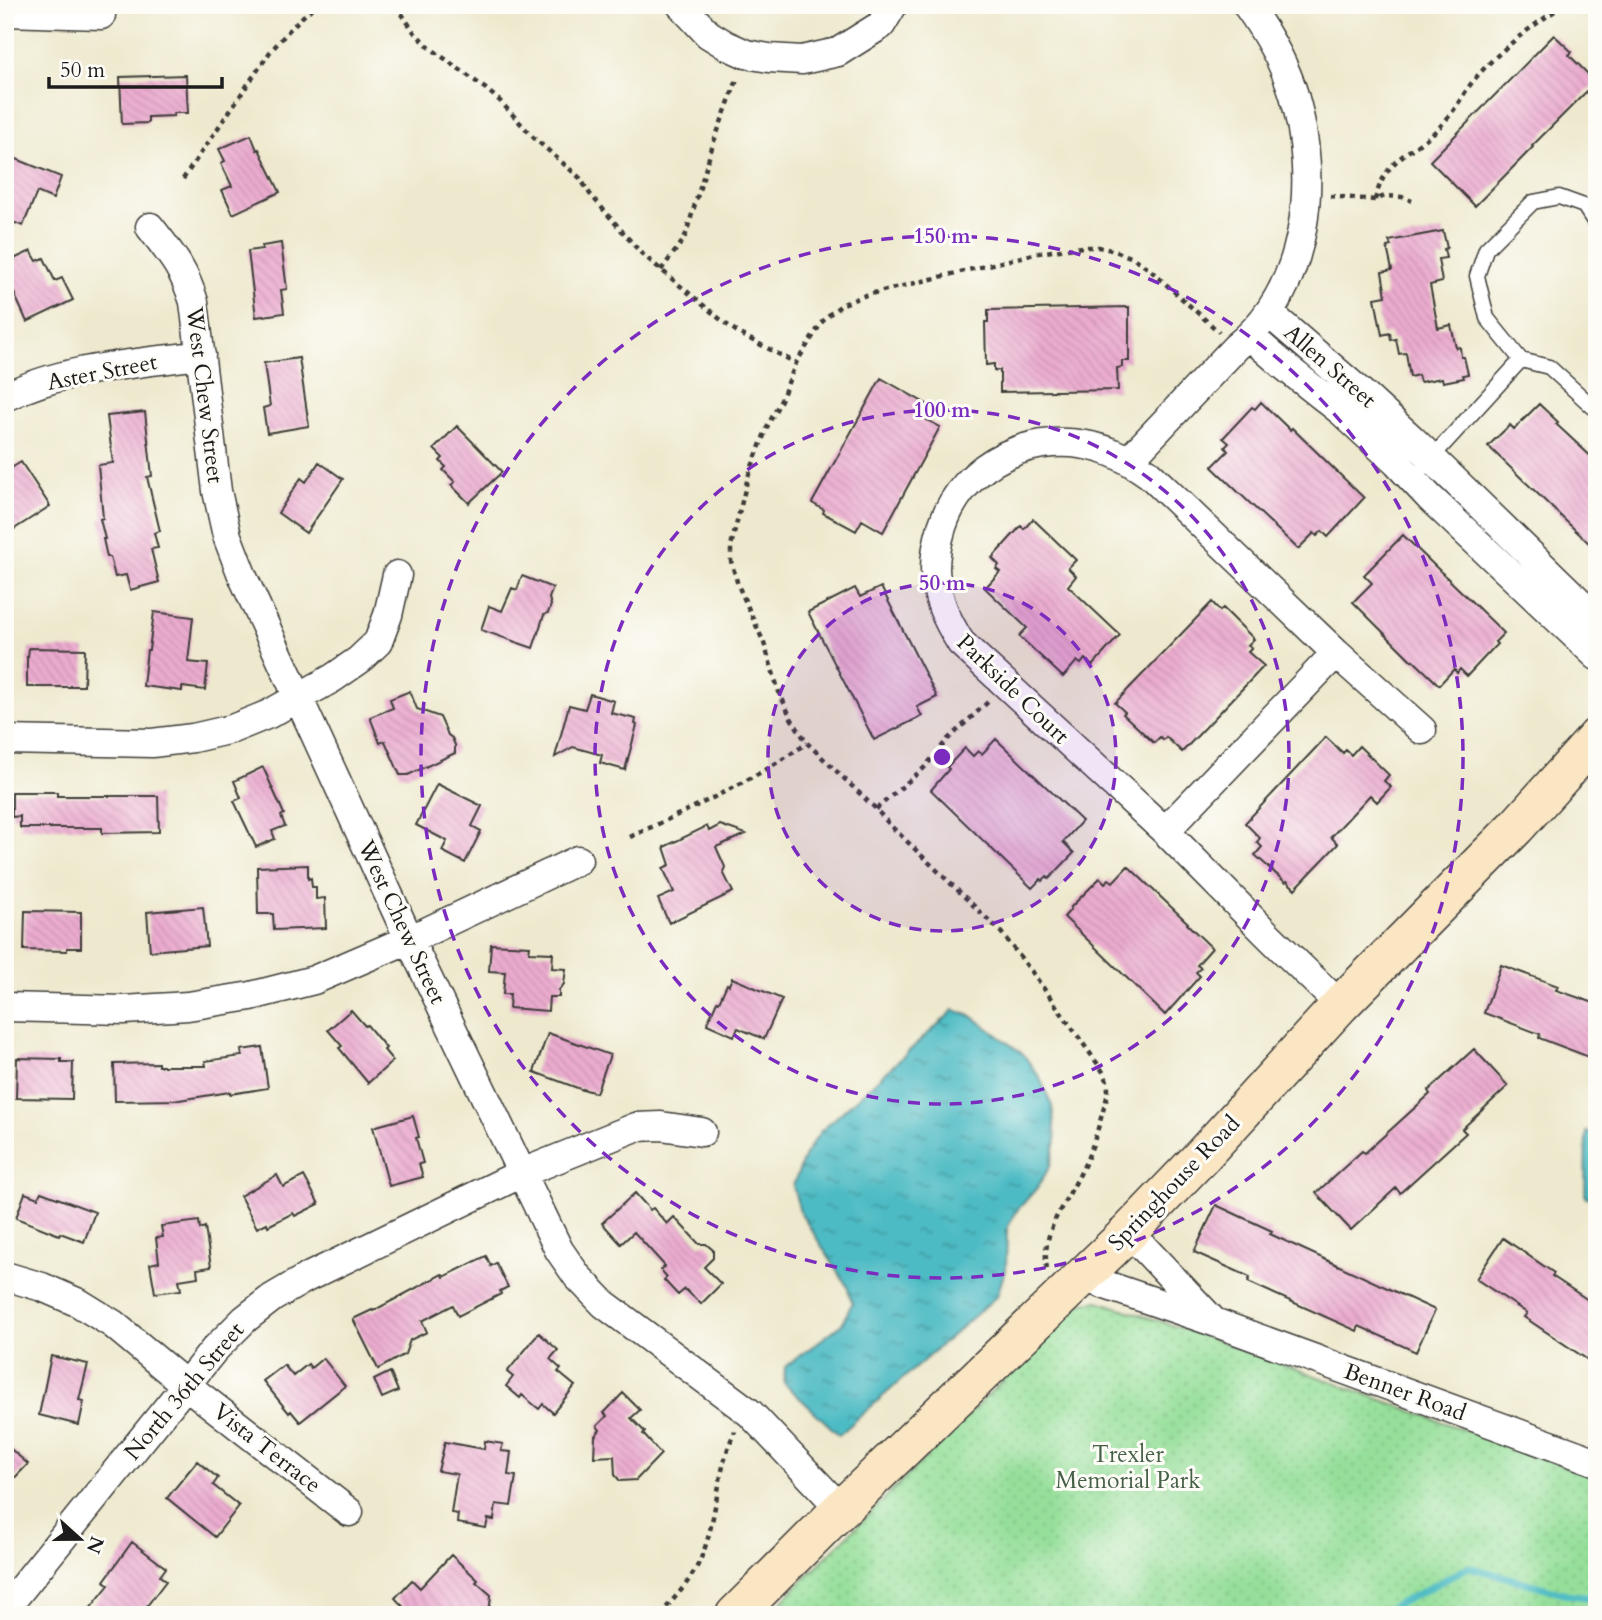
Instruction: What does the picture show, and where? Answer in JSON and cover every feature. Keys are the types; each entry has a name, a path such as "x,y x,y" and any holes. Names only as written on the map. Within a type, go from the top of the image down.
{"street":[{"path":"681,5 708,34 726,45 746,54 802,60 838,52 881,25 893,5"},
{"name":"Allen Street","path":"1247,5 1280,58 1294,95 1303,133 1307,172 1305,211 1297,249 1285,286 1269,313 1366,397 1422,468 1430,498 1597,656"},
{"path":"5,12 100,15"},
{"name":"West Chew Street","path":"150,227 176,260 188,281 194,302 218,491 227,536 242,575 409,939 559,1250 577,1276 604,1304 750,1413 841,1508"},
{"path":"1129,460 1269,313"},
{"name":"Allen Street","path":"1250,335 1341,411 1422,468 1597,619"},
{"name":"Aster Street","path":"5,397 70,373 201,355"},
{"name":"Parkside Court","path":"1340,1005 1165,831 961,643 947,621 938,593 935,567 938,541 946,516 958,494 972,477 993,461 1016,449 1042,443 1072,443 1101,449 1129,460 1149,474 1336,653 1422,730"},
{"path":"5,740 152,743 232,729 298,698 359,660 378,642 388,615 397,575"},
{"path":"1165,831 1336,653"},
{"name":"Springhouse Road","path":"735,1615 841,1508 1129,1232 1340,1005 1516,827 1597,737"},
{"path":"5,1007 124,1010 188,1006 251,996 314,980 578,860"},
{"name":"North 36th Street","path":"5,1609 214,1350 272,1298 306,1278 522,1173 636,1127 661,1126 702,1132"},
{"name":"Benner Road","path":"1129,1232 1214,1322"},
{"name":"Vista Terrace","path":"5,1276 42,1287 79,1303 113,1324 186,1385 349,1512"},
{"name":"Benner Road","path":"1082,1278 1214,1322 1597,1461"}],"lane":[{"path":"1597,226 1584,206 1559,197 1533,202 1486,249 1477,276 1487,318 1521,360 1549,367 1597,408"},
{"path":"1422,468 1521,360"}],"path":[{"path":"183,179 270,52 290,28 315,5"},
{"path":"396,5 414,32 429,47 500,101 534,138 580,178 590,194 641,253 726,324 796,363"},
{"path":"1375,200 1387,170 1445,122 1472,82 1489,64 1521,34 1564,5"},
{"path":"661,270 686,234 713,144 739,74"},
{"path":"1306,194 1375,200 1385,196 1402,197 1412,201"},
{"path":"876,808 924,768 948,739 1007,686"},
{"path":"630,838 745,780 807,743"},
{"path":"660,1615 691,1578 700,1560 730,1441 750,1413"}],"green space":[{"name":"Trexler Memorial Park","path":"1098,1301 1208,1337 1597,1478 1597,1615 768,1615 1073,1310 1083,1303"}],"water":[{"path":"954,1010 973,1017 1023,1054 1040,1078 1052,1106 1056,1141 1050,1166 1037,1188 1014,1214 1007,1229 1006,1267 997,1296 839,1435 784,1383 785,1367 842,1324 852,1303 847,1286 800,1212 793,1186 805,1155 820,1132"},
{"path":"1586,1132 1597,1134 1597,1199 1585,1197"}],"building":[{"path":"1554,35 1572,52 1569,55 1596,82 1475,206 1430,161"},
{"path":"186,75 188,113 148,117 148,123 122,124 120,77"},
{"path":"251,135 280,192 233,214 222,190 232,186 221,163 225,161 219,149"},
{"path":"9,156 61,177 53,199 37,192 23,226 5,219 5,165"},
{"path":"1443,231 1446,258 1438,259 1442,282 1430,285 1438,328 1451,325 1456,348 1460,347 1468,374 1463,375 1464,378 1443,382 1442,378 1420,382 1418,375 1410,377 1406,353 1399,354 1396,339 1391,340 1390,333 1382,335 1375,298 1386,296 1382,272 1392,270 1387,247 1391,246 1389,241"},
{"path":"281,243 287,289 281,290 284,313 256,317 248,251"},
{"path":"31,251 37,261 44,258 55,281 62,278 73,300 27,322 5,273 5,263"},
{"path":"1129,307 1129,361 1122,361 1122,367 1117,368 1118,390 1000,392 1000,370 994,371 994,364 986,365 985,322 988,322 988,310"},
{"path":"299,358 309,426 267,433 263,408 270,406 264,363"},
{"path":"881,378 928,405 922,417 940,427 883,532 862,520 856,531 823,513 824,510 812,503"},
{"path":"1261,402 1290,430 1292,428 1364,498 1328,537 1322,531 1317,536 1314,533 1298,549 1212,467 1228,451 1225,447 1229,443 1223,438 1252,407 1255,409"},
{"path":"1539,404 1558,422 1556,424 1597,462 1597,551 1488,446 1510,425 1514,429"},
{"path":"145,412 152,476 147,477 160,531 154,533 158,548 151,549 159,582 130,590 126,575 115,577 110,557 107,557 100,519 103,518 98,465 113,463 107,416"},
{"path":"457,426 502,472 469,503 451,485 455,482 443,470 446,467 440,461 443,458 434,449"},
{"path":"21,462 50,506 5,535 5,472"},
{"path":"319,462 343,479 306,533 278,513 301,478 306,482"},
{"path":"1033,519 1076,560 1068,568 1076,576 1068,586 1120,635 1092,666 1085,659 1081,664 1077,661 1063,677 1019,636 1027,628 985,588 1000,572 996,569 999,565 992,558 1021,526 1024,529"},
{"path":"1403,535 1504,633 1467,676 1460,669 1457,673 1454,669 1439,685 1353,602 1372,583 1364,575"},
{"path":"522,576 553,588 549,598 551,605 548,613 544,615 533,648 481,630 489,606 502,611 512,588 517,590"},
{"path":"881,587 937,697 917,707 922,716 874,740 808,612 855,588 860,597"},
{"path":"1212,602 1220,611 1223,608 1254,639 1248,645 1252,648 1248,652 1264,666 1182,752 1166,737 1163,740 1160,737 1154,743 1115,703"},
{"path":"154,612 193,617 188,662 208,664 205,690 182,687 182,691 143,686"},
{"path":"29,648 85,649 84,686 27,687"},
{"path":"410,691 417,709 440,717 455,745 455,753 408,775 400,775 385,741 380,743 370,717 393,708 390,699"},
{"path":"590,694 614,701 611,713 636,719 637,725 625,770 600,763 602,755 573,747 555,757 569,705 585,709"},
{"path":"1326,737 1343,753 1346,750 1351,755 1359,746 1389,775 1384,781 1391,787 1377,802 1370,795 1331,837 1338,844 1295,889 1255,855 1262,847 1257,842 1260,838 1245,823"},
{"path":"996,739 1082,821 1063,842 1074,853 1049,879 1047,876 1042,881 1041,879 1032,888 931,790 965,748 973,756 978,751 982,754"},
{"path":"263,767 284,814 281,816 285,826 272,831 275,839 256,847 234,801 241,798 234,781"},
{"path":"437,784 482,806 472,826 481,831 465,863 442,851 447,841 416,825"},
{"path":"12,792 57,792 57,796 158,796 159,832 102,833 102,828 20,828 20,816 12,817"},
{"path":"720,825 746,834 716,847 725,867 723,872 733,892 669,923 658,899 674,892 663,868 670,865 664,847 707,826 709,831"},
{"path":"308,865 308,879 311,878 312,887 316,887 316,899 325,898 326,928 274,930 273,914 258,914 257,867"},
{"path":"1128,866 1212,948 1197,965 1201,968 1196,972 1200,976 1165,1015 1064,917 1100,878 1105,883 1109,879 1113,882"},
{"path":"203,907 207,946 150,951 147,912"},
{"path":"25,911 81,912 81,948 67,948 67,951 24,950"},
{"path":"491,944 530,946 529,952 553,953 552,968 566,969 559,997 549,997 548,1011 509,1008 510,994 503,994 505,972 489,971"},
{"path":"1501,965 1558,986 1556,990 1597,1004 1597,1060 1539,1038 1540,1034 1484,1013"},
{"path":"732,978 782,999 764,1039 738,1028 734,1036 707,1024 717,1001 719,1002"},
{"path":"351,1010 386,1048 384,1050 393,1061 368,1083 328,1030"},
{"path":"548,1033 610,1055 596,1093 534,1072"},
{"path":"262,1047 268,1088 179,1100 115,1101 114,1064 206,1066 205,1061 242,1056 241,1050"},
{"path":"1474,1049 1508,1086 1462,1129 1466,1133 1400,1193 1396,1188 1351,1230 1316,1193 1430,1094 1428,1091"},
{"path":"17,1058 61,1059 61,1062 73,1062 72,1099 16,1098"},
{"path":"413,1116 419,1137 416,1138 423,1163 419,1164 423,1177 389,1186 373,1127"},
{"path":"277,1175 283,1187 304,1176 319,1204 295,1216 293,1213 268,1226 267,1223 257,1228 240,1196"},
{"path":"41,1192 95,1212 84,1242 16,1218 25,1193 38,1198"},
{"path":"635,1193 667,1224 674,1217 699,1244 706,1244 713,1250 713,1258 704,1267 721,1284 701,1304 685,1289 678,1295 664,1280 667,1277 661,1270 665,1266 634,1232 621,1244 602,1223"},
{"path":"1216,1205 1272,1231 1270,1234 1435,1310 1416,1352 1359,1326 1357,1331 1248,1282 1250,1277 1194,1252"},
{"path":"199,1221 200,1229 205,1227 211,1267 197,1269 198,1277 179,1280 181,1290 155,1293 150,1264 159,1262 156,1238 163,1237 161,1226"},
{"path":"1503,1238 1597,1306 1597,1366 1524,1317 1527,1313 1476,1279"},
{"path":"486,1256 491,1266 496,1263 508,1287 500,1291 501,1294 458,1316 453,1305 422,1321 427,1332 410,1340 405,1354 378,1369 353,1319 442,1274 444,1277"},
{"path":"539,1333 558,1350 550,1359 561,1369 558,1372 575,1386 553,1413 543,1404 539,1409 506,1386 513,1377 507,1372"},
{"path":"51,1356 88,1364 79,1400 84,1401 79,1425 39,1415"},
{"path":"323,1358 345,1386 300,1422 291,1411 289,1413 263,1381 284,1365 293,1376 308,1364 311,1368"},
{"path":"390,1372 398,1391 382,1398 374,1380"},
{"path":"623,1393 640,1410 631,1418 661,1454 636,1480 620,1481 615,1475 614,1456 594,1457 595,1436 600,1430 597,1426 607,1416 604,1413"},
{"path":"485,1441 503,1444 501,1451 511,1452 508,1475 516,1476 511,1506 496,1504 494,1520 488,1519 486,1528 457,1523 458,1514 451,1513 457,1474 438,1471 445,1442 484,1449"},
{"path":"5,1444 28,1464 5,1488"},
{"path":"197,1461 218,1478 213,1485 239,1506 215,1537 167,1498"},
{"path":"132,1542 166,1568 160,1576 166,1581 140,1615 85,1615 109,1585 104,1581"},
{"path":"451,1555 491,1595 490,1605 480,1615 411,1615 395,1598 412,1580 420,1588"}],"waterway":[{"path":"1382,1615 1469,1567 1567,1594 1597,1599"}]}
